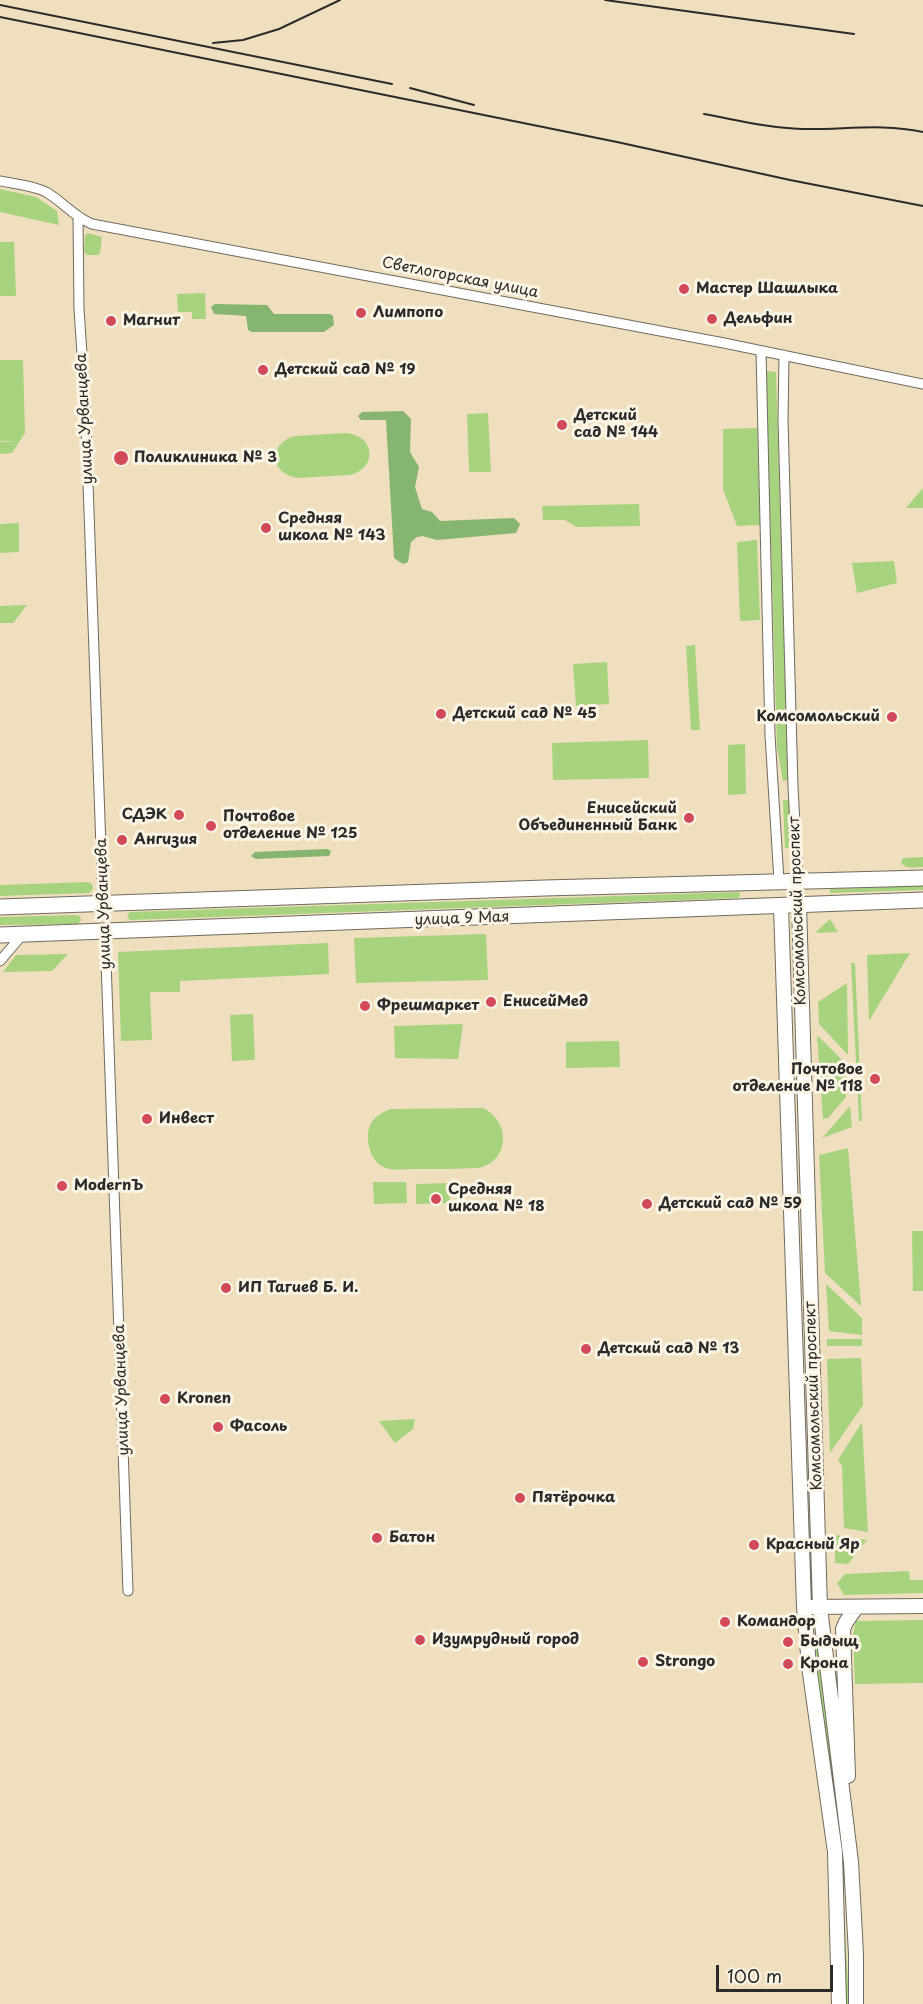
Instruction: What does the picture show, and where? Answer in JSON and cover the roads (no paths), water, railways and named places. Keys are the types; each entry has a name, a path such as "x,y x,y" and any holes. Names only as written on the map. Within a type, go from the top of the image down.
{"main road":[{"name":"улица 9 Мая","path":"0,907 923,878"},
{"name":"Комсомольский проспект","path":"779,881 804,1607 809,1666 835,1852 838,2004"},
{"name":"Комсомольский проспект","path":"798,881 820,1608 846,1811 856,1954 856,2004"},
{"name":"улица 9 Мая","path":"0,935 923,900"},
{"name":"улица Урванцева","path":"104,904 105,932"},
{"path":"793,1311 811,1311"},
{"path":"804,1607 923,1606"},
{"path":"846,1811 849,1767 843,1629 856,1608"}],"street":[{"name":"Светлогорская улица","path":"0,181 33,187 47,193 78,218 92,224 923,384"},
{"name":"улица Урванцева","path":"78,218 104,904"},
{"name":"Комсомольский проспект","path":"761,351 770,735 779,881"},
{"name":"Комсомольский проспект","path":"784,356 783,420 793,787 798,881"},
{"path":"774,788 793,787"},
{"name":"улица Урванцева","path":"105,932 123,1395 128,1592"},
{"path":"0,961 23,934"}],"railway":[{"path":"213,43 243,40 279,29 340,0"},
{"path":"605,0 854,34"},
{"path":"0,5 392,84"},
{"path":"0,17 923,206"},
{"path":"410,88 474,105"},
{"path":"704,114 790,128 878,127 923,132"}],"place":[{"name":"Мастер Шашлыка","path":"684,289"},
{"name":"Лимпопо","path":"361,313"},
{"name":"Дельфин","path":"712,319"},
{"name":"Магнит","path":"111,321"},
{"name":"Детский сад № 19","path":"263,370"},
{"name":"Детский сад № 144","path":"562,425"},
{"name":"Поликлиника № 3","path":"121,458"},
{"name":"Средняя школа № 143","path":"266,528"},
{"name":"Детский сад № 45","path":"441,714"},
{"name":"Комсомольский","path":"892,717"},
{"name":"СДЭК","path":"179,815"},
{"name":"Енисейский Объединенный Банк","path":"689,818"},
{"name":"Почтовое отделение № 125","path":"211,826"},
{"name":"Ангизия","path":"122,840"},
{"name":"ЕнисейМед","path":"491,1002"},
{"name":"Фрешмаркет","path":"365,1006"},
{"name":"Почтовое отделение № 118","path":"875,1079"},
{"name":"Инвест","path":"147,1119"},
{"name":"ModernЪ","path":"62,1186"},
{"name":"Средняя школа № 18","path":"436,1199"},
{"name":"Детский сад № 59","path":"647,1204"},
{"name":"ИП Тагиев Б. И.","path":"226,1288"},
{"name":"Детский сад № 13","path":"586,1349"},
{"name":"Kronen","path":"165,1399"},
{"name":"Фасоль","path":"218,1427"},
{"name":"Пятёрочка","path":"520,1498"},
{"name":"Батон","path":"377,1538"},
{"name":"Красный Яр","path":"754,1545"},
{"name":"Командор","path":"725,1622"},
{"name":"Изумрудный город","path":"420,1640"},
{"name":"Быдыщ","path":"788,1642"},
{"name":"Strongo","path":"643,1662"},
{"name":"Крона","path":"788,1664"}]}
